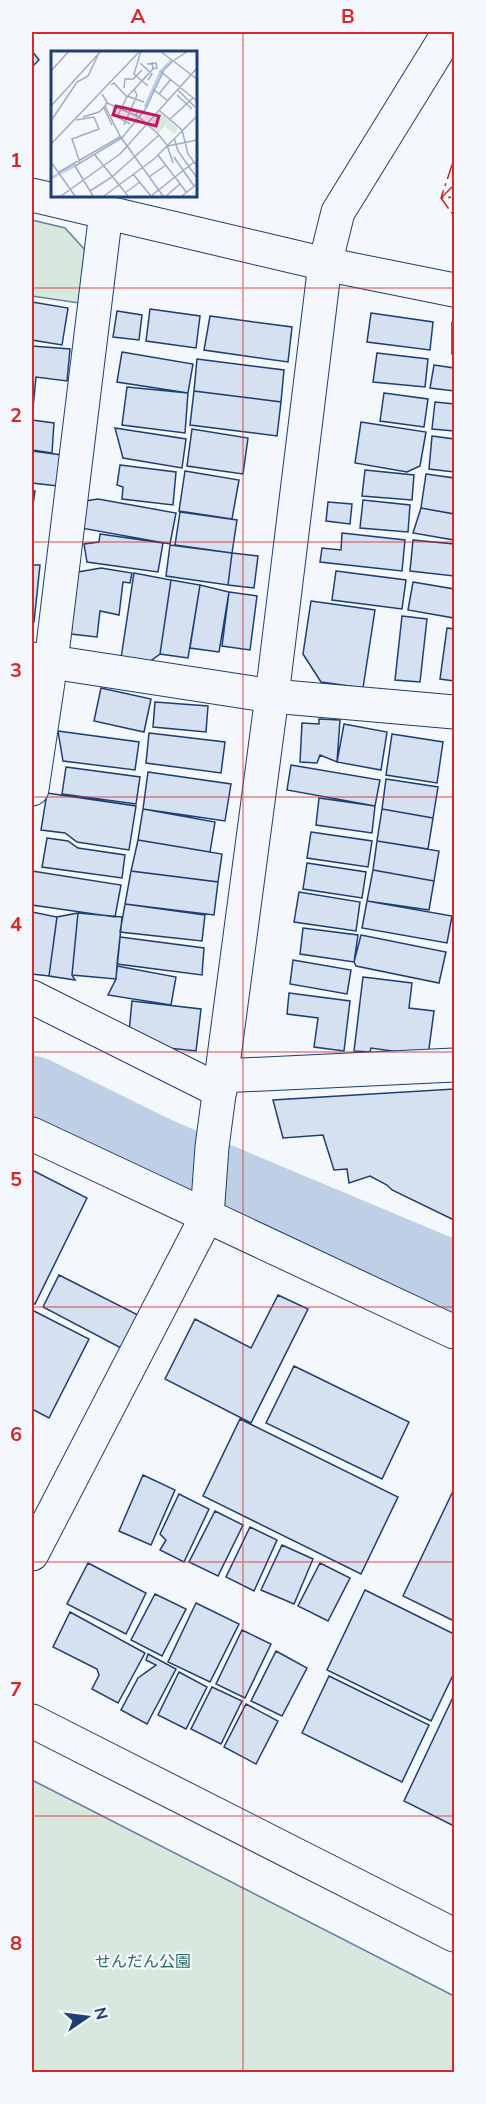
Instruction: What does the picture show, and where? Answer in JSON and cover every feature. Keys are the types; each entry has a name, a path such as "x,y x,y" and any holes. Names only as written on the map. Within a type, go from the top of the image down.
{"street":[{"path":"32,1554 207,1216 212,1148 272,696 325,264 338,212 449,32"},
{"path":"32,195 325,264 454,290"},
{"path":"32,789 41,661 106,212"},
{"path":"41,661 272,696 454,712"},
{"path":"32,997 221,1083 454,1065"},
{"path":"32,1134 454,1332"},
{"path":"32,1721 454,1935"}],"green space":[{"path":"32,220 65,228 85,250 79,303 32,296"},
{"name":"せんだん公園","path":"32,1780 454,1996 454,2072 32,2072"}],"building":[{"path":"32,51 39,60 32,67"},
{"path":"32,302 68,308 62,345 32,340"},
{"path":"150,309 200,316 196,348 146,341"},
{"path":"117,311 142,315 139,340 113,337"},
{"path":"371,313 433,322 430,350 367,342"},
{"path":"210,316 292,327 288,362 204,350"},
{"path":"452,323 454,324 454,354 452,354"},
{"path":"32,346 70,349 67,381 36,377 33,408"},
{"path":"122,352 193,364 188,393 117,382"},
{"path":"377,353 428,359 425,387 373,382"},
{"path":"197,359 284,370 281,402 194,391"},
{"path":"434,365 454,368 454,391 430,388"},
{"path":"127,387 188,393 185,433 122,425"},
{"path":"194,391 281,402 277,436 190,425"},
{"path":"384,393 428,399 424,427 380,421"},
{"path":"435,402 454,404 454,431 432,429"},
{"path":"32,420 54,423 52,453 32,450"},
{"path":"361,422 426,432 420,466 407,472 355,463"},
{"path":"115,428 186,439 182,468 123,458"},
{"path":"192,429 248,438 243,474 187,466"},
{"path":"432,436 454,439 454,472 429,469"},
{"path":"32,451 62,455 58,486 32,483"},
{"path":"120,465 176,472 173,505 122,499 123,487 117,485"},
{"path":"365,470 414,475 412,500 362,496"},
{"path":"185,471 239,480 232,519 179,511"},
{"path":"426,474 454,478 454,514 421,508"},
{"path":"32,490 35,491 32,512"},
{"path":"98,499 176,513 170,544 81,528 85,501"},
{"path":"363,500 410,505 408,532 360,528"},
{"path":"328,502 352,504 350,524 326,521"},
{"path":"421,508 454,514 454,540 413,533"},
{"path":"180,512 237,520 232,553 175,545"},
{"path":"342,533 405,540 402,571 320,562 322,548 341,550"},
{"path":"100,534 163,543 158,572 87,562 84,544 99,542"},
{"path":"413,540 454,544 454,576 410,571"},
{"path":"170,545 232,553 228,585 166,576"},
{"path":"232,553 258,556 254,588 228,585"},
{"path":"32,565 40,565 34,622 32,622"},
{"path":"101,568 132,573 130,583 123,582 119,615 100,611 97,637 71,634 78,572"},
{"path":"336,571 406,580 402,609 332,600"},
{"path":"134,573 171,580 160,654 149,662 121,658"},
{"path":"171,580 200,585 188,658 160,654"},
{"path":"413,582 454,589 454,618 408,610"},
{"path":"200,585 229,592 219,652 190,648"},
{"path":"229,592 257,596 250,650 222,646"},
{"path":"311,601 375,610 363,688 321,682 303,654"},
{"path":"402,616 427,619 420,682 395,680"},
{"path":"447,628 454,629 454,681 440,679"},
{"path":"101,688 151,699 144,732 94,721"},
{"path":"155,702 208,706 206,732 153,727"},
{"path":"319,719 340,720 337,762 320,755 317,763 300,762 302,723 319,724"},
{"path":"344,724 387,732 381,770 337,762"},
{"path":"58,731 139,742 135,770 63,761"},
{"path":"149,733 225,742 221,773 146,763"},
{"path":"392,734 443,742 437,783 386,775"},
{"path":"291,765 380,780 375,806 287,790"},
{"path":"66,767 140,777 136,804 62,794"},
{"path":"148,772 231,784 225,821 143,809"},
{"path":"386,779 438,787 433,818 382,809"},
{"path":"47,793 136,806 129,850 77,842 65,833 41,830"},
{"path":"319,798 375,806 372,833 316,825"},
{"path":"143,809 215,822 210,852 138,840"},
{"path":"382,809 433,818 428,849 377,841"},
{"path":"311,832 372,841 368,867 307,858"},
{"path":"47,838 68,841 78,848 125,855 122,878 42,867"},
{"path":"138,840 222,854 218,882 131,871"},
{"path":"377,841 439,851 434,881 373,870"},
{"path":"307,863 366,872 362,898 303,889"},
{"path":"373,870 434,881 429,910 367,901"},
{"path":"32,871 121,885 115,917 32,905"},
{"path":"131,871 218,882 214,915 125,904"},
{"path":"299,892 360,902 356,931 294,922"},
{"path":"367,901 452,916 447,943 362,928"},
{"path":"125,904 205,915 202,941 120,932"},
{"path":"32,912 57,917 49,976 32,974"},
{"path":"78,913 72,975 75,980 49,976 57,917"},
{"path":"78,913 122,917 116,979 72,975"},
{"path":"303,928 358,935 354,962 300,954"},
{"path":"361,935 446,952 439,983 356,966 354,962"},
{"path":"120,937 204,948 202,975 117,964"},
{"path":"293,960 351,970 347,994 290,984"},
{"path":"117,966 176,977 171,1005 108,995 116,979"},
{"path":"363,977 412,983 409,1008 434,1011 428,1056 371,1048 370,1052 354,1051"},
{"path":"289,993 350,1001 344,1051 314,1047 318,1018 287,1014"},
{"path":"132,1001 201,1009 196,1051 159,1047 129,1032"},
{"path":"454,1089 454,1220 392,1190 370,1176 349,1183 347,1169 334,1170 323,1135 283,1138 273,1100"},
{"path":"32,1170 87,1198 35,1304 32,1303"},
{"path":"59,1275 138,1315 121,1348 43,1307"},
{"path":"278,1295 308,1309 251,1423 165,1379 195,1319 251,1348"},
{"path":"32,1310 89,1339 49,1418 32,1409"},
{"path":"294,1366 409,1422 382,1479 266,1423"},
{"path":"240,1419 398,1497 361,1574 203,1496"},
{"path":"143,1475 175,1490 151,1545 119,1531"},
{"path":"454,1489 454,1621 403,1596"},
{"path":"179,1494 209,1509 184,1562 160,1550 166,1540 160,1534"},
{"path":"215,1511 243,1525 218,1576 189,1562"},
{"path":"250,1527 277,1540 254,1591 226,1577"},
{"path":"282,1545 313,1559 294,1604 261,1590"},
{"path":"88,1563 146,1593 126,1634 67,1604"},
{"path":"320,1563 350,1578 328,1621 298,1606"},
{"path":"365,1590 454,1634 454,1673 431,1721 327,1670"},
{"path":"155,1594 186,1609 162,1656 131,1640"},
{"path":"196,1603 239,1624 210,1682 168,1662"},
{"path":"70,1612 145,1653 118,1703 92,1689 99,1675 97,1669 53,1647"},
{"path":"242,1630 271,1644 245,1698 216,1684"},
{"path":"276,1651 307,1668 282,1716 251,1701"},
{"path":"148,1654 176,1669 147,1724 121,1710 138,1678 156,1665 146,1660"},
{"path":"179,1672 207,1687 186,1729 158,1715"},
{"path":"329,1676 429,1725 402,1782 302,1733"},
{"path":"212,1687 242,1701 221,1744 191,1729"},
{"path":"454,1695 454,1826 404,1801"},
{"path":"246,1704 278,1721 256,1764 224,1747"}],"waterway":[{"path":"32,1097 156,1158 454,1283"}],"power":[{"path":"454,159 441,198 454,216"},
{"path":"454,185 441,198 454,197"}]}
